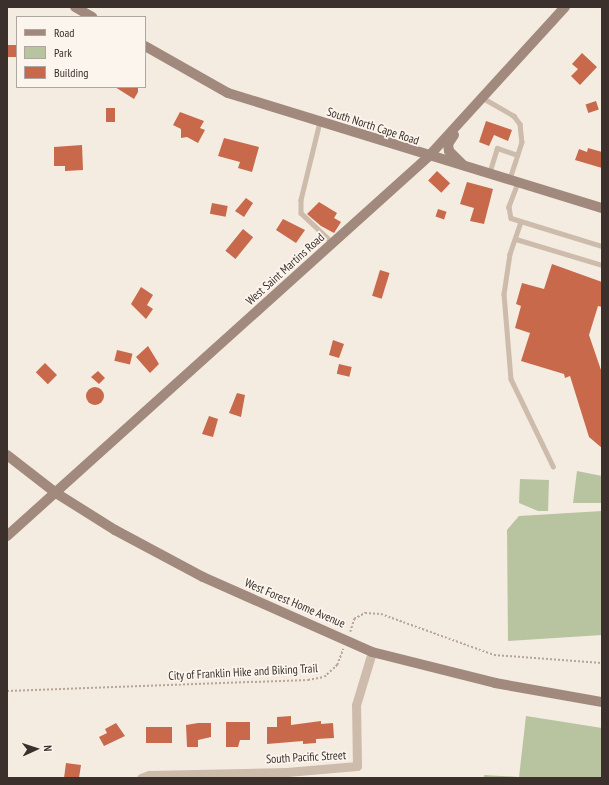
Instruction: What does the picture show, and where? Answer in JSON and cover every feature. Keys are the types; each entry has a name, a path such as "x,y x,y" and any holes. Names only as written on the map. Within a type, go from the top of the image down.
{"street":[{"path":"75,7 90,16"},
{"name":"West Saint Martins Road","path":"7,536 428,157 484,98 566,7"},
{"name":"South North Cape Road","path":"146,47 228,93 428,157 465,166 602,208"},
{"path":"462,121 448,144 450,151 465,166"},
{"name":"West Forest Home Avenue","path":"7,456 56,493 115,530 202,577 347,639 372,652 495,683 602,702"},
{"name":"South Pacific Street","path":"141,778 149,775 287,775 358,766 356,704 372,652"}],"lane":[{"path":"484,98 514,116 520,124 522,142 517,155 509,207 511,218 602,246"},
{"path":"320,122 301,200 301,213 333,243"},
{"path":"489,174 497,148 517,155"},
{"path":"521,222 510,254 504,294 511,379 553,466"},
{"path":"516,238 602,265"}],"path":[{"name":"City of Franklin Hike and Biking Trail","path":"7,691 308,680 324,677 337,665 354,620 365,613 381,614 494,655 602,664"}],"green space":[{"path":"577,471 602,476 602,503 573,503"},
{"path":"520,479 549,480 548,511 538,511 519,503"},
{"path":"602,511 602,635 508,641 507,530 519,516"},
{"path":"526,716 602,728 602,778 484,778 484,775 519,777"}],"building":[{"path":"7,45 16,45 16,57 7,57"},
{"path":"582,53 597,67 580,85 571,76 578,69 572,64"},
{"path":"117,88 138,88 138,92 134,99"},
{"path":"596,101 599,110 588,113 586,104"},
{"path":"106,108 115,108 115,122 106,122"},
{"path":"180,112 204,121 200,128 205,130 198,143 187,137 181,138 181,129 173,125"},
{"path":"486,121 512,130 508,141 494,135 489,146 479,142"},
{"path":"224,138 259,147 252,172 238,168 240,162 218,156"},
{"path":"82,145 83,170 65,171 65,166 54,166 54,147"},
{"path":"588,148 602,152 602,168 575,160 579,149 587,152"},
{"path":"437,171 450,183 441,193 428,181"},
{"path":"467,182 493,189 484,224 470,221 474,208 460,204"},
{"path":"246,198 253,203 244,217 235,211"},
{"path":"319,202 337,213 334,218 341,222 334,233 321,226 307,214"},
{"path":"212,203 228,206 226,217 210,214"},
{"path":"438,209 447,212 444,219 436,217"},
{"path":"283,219 305,230 296,243 276,230"},
{"path":"243,229 253,237 235,259 225,251"},
{"path":"552,264 602,282 602,307 598,306 589,335 602,373 602,448 589,437 570,376 565,378 564,374 521,361 530,333 515,328 521,306 516,304 522,283 544,289"},
{"path":"380,270 390,273 382,299 372,296"},
{"path":"141,287 153,295 147,305 153,309 146,319 131,304"},
{"path":"333,340 344,344 339,358 329,355"},
{"path":"148,346 159,364 150,373 136,357"},
{"path":"117,350 133,354 130,365 114,361"},
{"path":"45,363 57,375 48,384 36,372"},
{"path":"339,364 352,367 349,377 337,374"},
{"path":"98,371 105,378 99,384 91,377"},
{"path":"95,387 101,390 104,396 101,402 95,405 89,402 86,396 89,390"},
{"path":"237,393 245,395 241,417 229,413"},
{"path":"209,416 218,419 213,437 202,434"},
{"path":"291,716 291,725 321,721 321,724 333,723 334,738 316,739 316,743 303,744 303,741 267,744 267,727 277,727 277,717"},
{"path":"226,722 250,722 250,740 240,740 238,747 226,747"},
{"path":"116,723 125,736 104,746 99,737 107,733 105,729"},
{"path":"211,723 211,737 198,740 198,747 187,747 186,725"},
{"path":"146,727 172,727 172,743 146,743"},
{"path":"66,763 81,765 79,778 64,778"}]}
